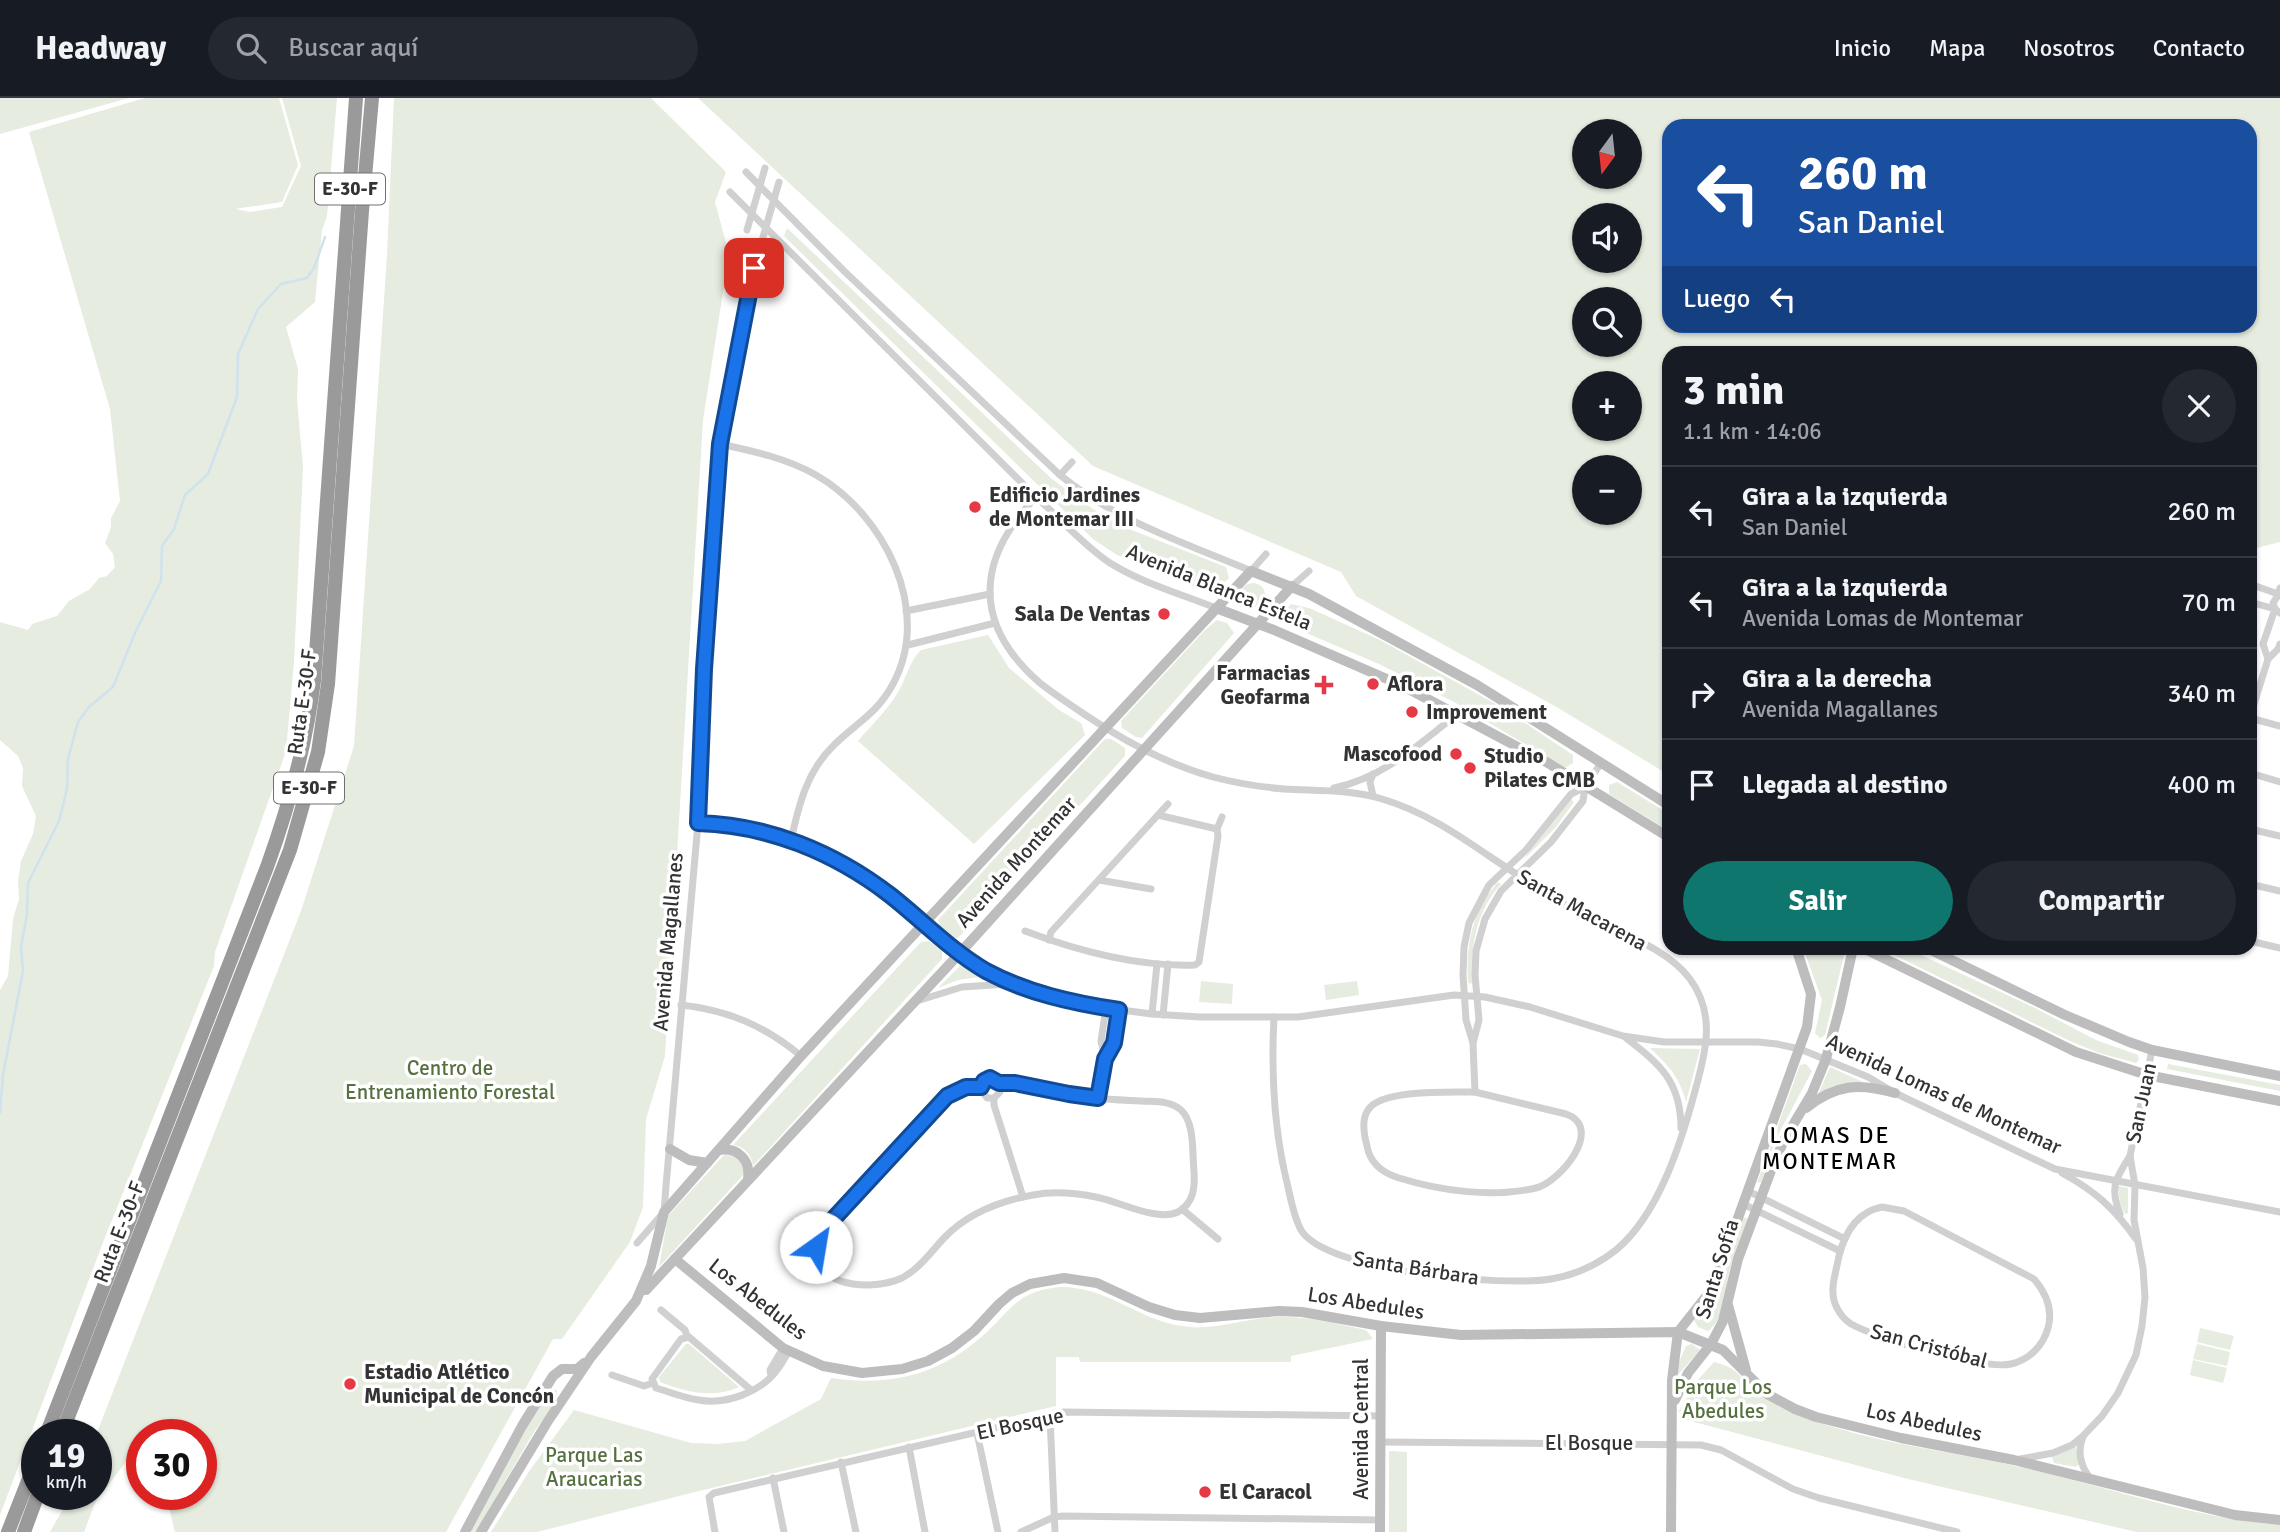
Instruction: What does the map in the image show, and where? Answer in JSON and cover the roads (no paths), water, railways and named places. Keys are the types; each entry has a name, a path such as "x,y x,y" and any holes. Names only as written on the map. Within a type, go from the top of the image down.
{"highway":[{"name":"Ruta E-30-F","path":"52,1419 267,867 301,761 314,681 356,98"},
{"name":"Ruta E-30-F","path":"67,1419 290,850 318,752 332,646 372,98"},
{"path":"8,1532 21,1499"},
{"path":"23,1532 32,1510"}],"main road":[{"name":"Avenida Blanca Estela","path":"1251,571 1292,586 1477,685 1662,801"},
{"name":"Avenida Montemar","path":"664,1212 801,1056 1251,571"},
{"name":"Avenida Montemar","path":"636,1301 960,953 1292,586"},
{"name":"Avenida Blanca Estela","path":"1216,608 1386,678 1548,763 1662,833"},
{"name":"Avenida Lomas de Montemar","path":"924,925 960,953"},
{"name":"Santa Sofía","path":"1672,1409 1672,1380 1678,1332 1708,1294 1807,1027 1811,994 1798,955"},
{"name":"Santa Sofía","path":"1672,1409 1688,1373 1711,1344 1723,1321 1738,1259 1761,1197 1784,1140 1812,1093 1826,1059 1851,955"},
{"path":"1877,955 2076,1052 2147,1075 2280,1101"},
{"path":"1941,955 2065,1015 2152,1050 2280,1076"},
{"path":"1801,1112 1816,1100 1844,1087 1866,1085 1895,1093"},
{"path":"670,1149 689,1160 707,1163"},
{"path":"719,1150 731,1149 743,1156 748,1165 748,1180"},
{"name":"Avenida Magallanes","path":"481,1532 530,1447 591,1357 636,1301 651,1266 664,1212"},
{"name":"Los Abedules","path":"675,1259 786,1349 823,1366 848,1371 876,1373 928,1361 952,1348 983,1323 1005,1298 1020,1288 1041,1281 1064,1278 1087,1280 1106,1286 1149,1307 1187,1317 1213,1318 1290,1311 1381,1326 1461,1335 1678,1332 1723,1350 1767,1394 1816,1417 1901,1438 2014,1460 2235,1515 2280,1520"},
{"path":"1728,1303 1746,1373"},
{"name":"Avenida Central","path":"1380,1526 1381,1326"},
{"name":"Avenida Magallanes","path":"550,1381 558,1371 577,1369 591,1357"},
{"path":"465,1532 522,1426 550,1381 561,1385 561,1401"},
{"path":"1671,1532 1672,1409"}],"street":[{"path":"747,230 765,168"},
{"name":"Avenida Blanca Estela","path":"746,172 844,271 1060,475 1111,511 1251,571"},
{"name":"Avenida Magallanes","path":"664,1212 698,823 704,669 720,444 748,289 779,182"},
{"name":"Avenida Blanca Estela","path":"730,192 1036,497 1109,562 1216,608"},
{"path":"720,444 790,462 818,476 843,494 883,541 900,582 906,611 908,645 901,667 885,698 869,717 833,746 812,773 798,806 790,840"},
{"path":"1060,475 1072,462"},
{"name":"Santa Macarena","path":"1036,497 1014,520 1002,540 994,562 990,594 995,623 1010,649 1028,672 1050,691 1143,750 1192,770 1236,782 1281,789 1326,790 1373,796 1405,807 1438,822 1561,903 1662,954"},
{"name":"Avenida Montemar","path":"1251,571 1266,554"},
{"name":"Avenida Montemar","path":"1292,586 1308,571"},
{"path":"2257,586 2279,592 2273,603 2278,611"},
{"path":"906,611 990,594"},
{"path":"2257,604 2278,611"},
{"path":"2268,659 2263,644 2278,611"},
{"path":"908,645 995,623"},
{"path":"2257,695 2268,659 2280,644"},
{"name":"Santa Macarena","path":"1326,790 1373,774 1424,743 1456,715"},
{"path":"2257,720 2280,726"},
{"path":"1473,1043 1479,1020 1475,963 1481,929 1495,900 1570,819 1583,801 1585,787 1601,763"},
{"path":"1373,774 1370,782 1373,796"},
{"path":"2257,775 2280,782"},
{"path":"1475,1092 1473,1043 1466,1020 1464,996 1463,958 1469,923 1489,885 1548,825 1571,794 1585,787"},
{"path":"1049,940 1051,932 1168,804"},
{"path":"1158,815 1217,829"},
{"path":"1025,931 1089,952 1157,964 1192,965 1199,962 1217,829 1222,817"},
{"name":"Avenida Lomas de Montemar","path":"698,823 771,833 790,840 854,870 891,896 924,925"},
{"path":"2257,831 2280,836"},
{"path":"1099,880 1151,888"},
{"path":"2257,886 2280,891"},
{"path":"2257,943 2280,948"},
{"name":"Avenida Lomas de Montemar","path":"960,953 1013,984 1068,1001 1152,1014 1275,1017 1345,1012 1454,995 1477,996 1530,1007 1623,1036 1664,1042 1758,1042 1800,1049 1868,1077 1895,1093 2055,1169 2280,1212"},
{"name":"Santa Macarena","path":"1664,955 1681,968 1702,1001 1707,1020 1706,1043"},
{"path":"1152,1014 1157,964"},
{"path":"1163,1014 1168,964"},
{"name":"Avenida Lomas de Montemar","path":"913,1002 962,987 1013,984"},
{"path":"681,1005 728,1013 765,1029 801,1056"},
{"path":"1105,1059 1101,1041 1106,1008"},
{"path":"1098,1098 1105,1059 1114,1043 1119,1010"},
{"name":"Santa Bárbara","path":"1275,1017 1275,1119 1288,1189 1302,1230 1318,1246 1332,1253 1408,1271 1486,1280 1536,1281 1576,1273 1611,1254 1640,1225 1659,1189 1681,1136 1706,1043"},
{"name":"Santa Bárbara","path":"1623,1036 1668,1075 1680,1108 1681,1136"},
{"name":"San Juan","path":"2123,1221 2114,1194 2115,1180 2130,1156 2152,1050"},
{"path":"981,1087 966,1087 953,1092 820,1234 816,1247 817,1260 823,1270 838,1280 856,1285 886,1283 914,1271 955,1227 995,1205 1023,1197 1053,1193 1084,1195 1163,1215 1182,1209 1190,1200 1194,1188 1191,1137 1185,1114 1178,1107 1168,1103 1069,1094 1015,1083 999,1083 990,1078 984,1081 981,1087 984,1096 994,1098"},
{"path":"994,1098 1000,1092 999,1083"},
{"path":"1475,1092 1575,1118 1581,1126 1582,1136 1563,1170 1538,1188 1493,1192 1462,1191 1432,1187 1388,1175 1372,1160 1367,1147 1364,1121 1368,1110 1376,1101 1403,1096 1475,1092"},
{"path":"994,1098 996,1114 1023,1197"},
{"name":"San Juan","path":"2014,1460 2053,1453 2083,1437 2118,1393 2131,1368 2144,1312 2144,1283 2136,1240 2133,1201 2135,1185 2130,1156"},
{"name":"San Juan","path":"2055,1169 2099,1196 2123,1221 2136,1240"},
{"path":"1748,1191 1845,1239"},
{"path":"1743,1204 1840,1251"},
{"name":"San Cristóbal","path":"1882,1207 1904,1210 2034,1279 2047,1299 2050,1315 2048,1331 2040,1345 2028,1356 2014,1363 1997,1365 1933,1351 1868,1330 1847,1321 1835,1304 1833,1283 1840,1251 1856,1220 1868,1211 1882,1207"},
{"path":"1182,1209 1218,1239"},
{"path":"637,1243 664,1212"},
{"path":"661,1310 685,1330 687,1336 751,1390"},
{"path":"687,1336 681,1339 653,1375 653,1382 656,1388 708,1401 735,1397 751,1390 771,1376 770,1370 786,1349"},
{"path":"612,1375 644,1386 653,1382"},
{"name":"El Bosque","path":"715,1532 709,1497 714,1493 1064,1412 1380,1416"},
{"path":"1050,1416 1055,1532"},
{"path":"977,1433 998,1532"},
{"path":"2083,1437 2079,1451 2080,1461 2090,1479"},
{"name":"El Bosque","path":"1380,1442 1672,1444 1713,1447 1793,1489 1819,1498 1957,1532"},
{"path":"909,1447 925,1532"},
{"path":"841,1462 856,1532"},
{"path":"773,1478 784,1532"},
{"path":"1021,1532 1054,1517 1380,1526"}],"waterway":[{"path":"0,1113 3,1075 23,971 21,947 27,914 28,883 59,821 67,789 68,759 78,722 89,707 113,687 135,633 161,581 162,546 174,529 185,495 208,474 237,397 238,354 258,309 281,284 307,278 314,268 325,237"}],"place":[{"name":"Edificio Jardines de Montemar III","path":"975,507"},
{"name":"Sala De Ventas","path":"1164,614"},
{"name":"Aflora","path":"1373,684"},
{"name":"Farmacias Geofarma","path":"1324,685"},
{"name":"Improvement","path":"1412,712"},
{"name":"Mascofood","path":"1456,754"},
{"name":"Studio Pilates CMB","path":"1470,768"},
{"name":"Estadio Atlético Municipal de Concón","path":"350,1384"},
{"name":"El Caracol","path":"1205,1492"}],"district":[{"name":"LOMAS DE MONTEMAR","path":"1830,1148"}],"park label":[{"name":"Centro de Entrenamiento Forestal","path":"450,1080"},
{"name":"Parque Los Abedules","path":"1723,1399"},
{"name":"Parque Las Araucarias","path":"594,1467"}]}
